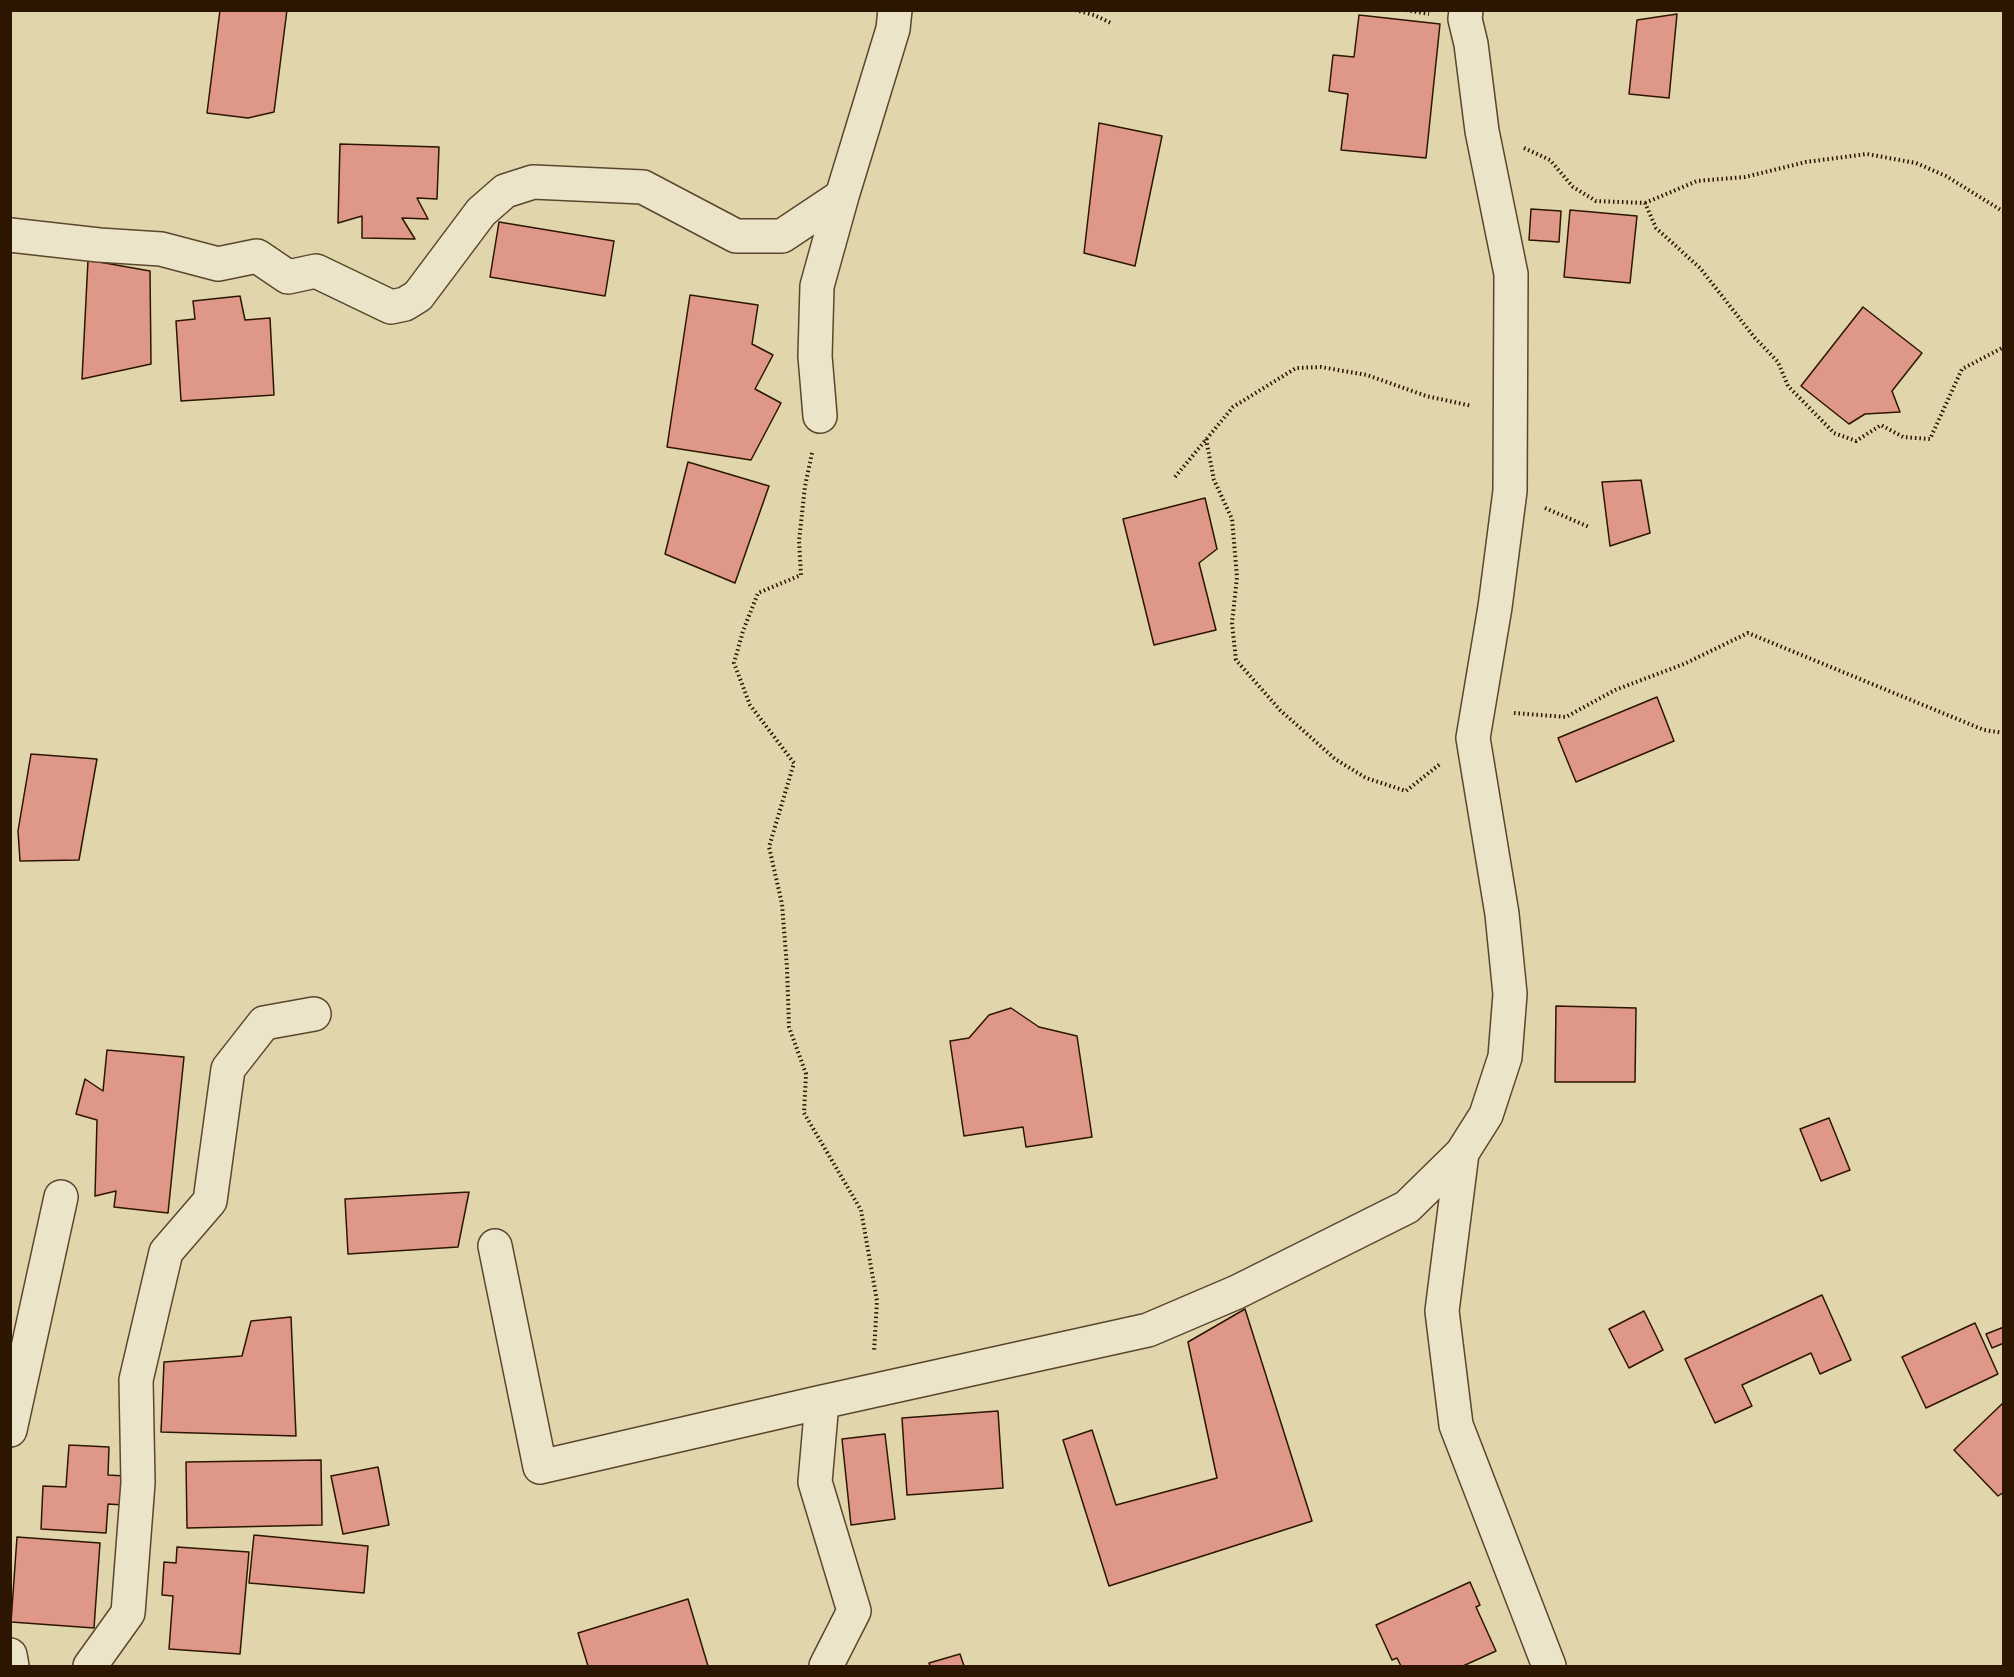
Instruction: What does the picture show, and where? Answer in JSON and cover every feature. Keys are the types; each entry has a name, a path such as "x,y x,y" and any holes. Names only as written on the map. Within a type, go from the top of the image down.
{"street":[{"path":"820,416 815,356 817,286 893,29 895,10"},
{"path":"495,1246 540,1467 952,1372 1148,1330 1237,1292 1407,1207 1462,1153 1486,1114 1505,1057 1510,994 1502,914 1473,738 1496,607 1508,502 1511,274 1482,131 1471,44 1465,19 1466,10"},
{"path":"10,235 161,249 218,264 257,256 288,277 316,271 390,307 405,304 418,296 481,212 505,191 533,182 643,187 736,236 782,236 842,196"},
{"path":"90,1666 128,1612 138,1483 136,1380 166,1252 210,1201 228,1069 264,1023 314,1014"},
{"path":"1462,1153 1442,1311 1456,1425 1549,1666"},
{"path":"10,1430 61,1197"},
{"path":"822,1402 815,1482 854,1611 826,1666"},
{"path":"10,1654 12,1666"}],"path":[{"path":"1075,10 1111,23"},
{"path":"1482,131 1550,160 1573,187 1596,201 1645,203 1697,181 1746,177 1806,162 1867,154 1916,163 1946,176 2004,212"},
{"path":"1645,203 1656,228 1700,268 1755,338 1778,362 1788,386 1834,433 1856,441 1881,425 1903,437 1930,439 1962,369 2004,347"},
{"path":"1175,477 1233,406 1296,368 1322,367 1367,375 1426,396 1510,415"},
{"path":"820,416 805,486 799,541 801,575 758,594 742,631 734,663 750,705 794,763 769,847 782,904 789,1027 806,1074 804,1113 861,1210 877,1301 871,1392"},
{"path":"1206,439 1214,480 1232,519 1237,577 1232,623 1236,660 1280,710 1335,759 1366,778 1406,791 1473,738 1509,713 1566,717 1615,690 1683,664 1748,633 1984,730 2004,733"}],"building":[{"path":"220,10 287,10 274,112 248,118 207,113"},
{"path":"1677,14 1669,98 1629,94 1637,20"},
{"path":"1359,15 1440,24 1426,158 1341,150 1348,94 1329,91 1333,55 1354,57"},
{"path":"1099,123 1162,136 1135,266 1084,253"},
{"path":"340,144 439,147 437,199 417,198 428,219 402,218 415,239 362,238 362,216 338,223"},
{"path":"1531,209 1561,211 1559,242 1529,240"},
{"path":"1570,210 1637,216 1630,283 1564,277"},
{"path":"499,222 614,241 605,296 490,277"},
{"path":"88,260 150,271 151,364 82,379"},
{"path":"690,295 758,305 752,344 773,355 755,389 781,403 751,460 667,447"},
{"path":"240,296 245,320 270,318 274,395 181,401 176,321 195,319 193,301"},
{"path":"1863,307 1922,353 1892,391 1900,412 1865,414 1849,424 1801,386"},
{"path":"688,462 769,486 735,583 665,554"},
{"path":"1641,480 1650,533 1610,546 1602,482"},
{"path":"1205,498 1217,549 1199,563 1216,630 1154,645 1123,519"},
{"path":"1657,697 1674,741 1576,782 1558,738"},
{"path":"31,754 97,759 79,860 20,861 18,831"},
{"path":"1556,1006 1636,1008 1635,1082 1555,1082"},
{"path":"1011,1008 1039,1027 1077,1036 1092,1137 1026,1147 1023,1127 964,1136 950,1041 969,1038 989,1015"},
{"path":"107,1050 184,1057 168,1213 114,1207 116,1191 95,1196 97,1120 76,1114 85,1079 103,1091"},
{"path":"1829,1118 1850,1170 1821,1181 1800,1129"},
{"path":"469,1192 458,1247 348,1254 345,1199"},
{"path":"1822,1295 1851,1360 1820,1374 1811,1353 1742,1385 1752,1406 1715,1423 1685,1359"},
{"path":"1245,1309 1312,1521 1109,1586 1063,1440 1092,1430 1116,1505 1217,1478 1188,1342"},
{"path":"1644,1311 1663,1350 1629,1368 1609,1329"},
{"path":"291,1317 296,1436 161,1432 164,1362 242,1356 251,1321"},
{"path":"1975,1323 1998,1374 1926,1408 1902,1357"},
{"path":"2004,1327 2004,1343 1992,1348 1986,1334"},
{"path":"2004,1402 2004,1492 1998,1496 1954,1450"},
{"path":"998,1411 1003,1488 907,1495 902,1418"},
{"path":"885,1434 895,1519 851,1525 842,1439"},
{"path":"69,1445 109,1447 108,1475 125,1476 124,1505 108,1504 106,1533 41,1529 43,1486 66,1487"},
{"path":"321,1460 322,1525 187,1528 186,1462"},
{"path":"378,1467 389,1525 343,1534 331,1476"},
{"path":"254,1535 368,1546 364,1593 249,1583"},
{"path":"17,1537 100,1543 94,1628 11,1622"},
{"path":"177,1547 249,1552 240,1654 169,1649 173,1596 162,1595 164,1562 176,1563"},
{"path":"1470,1582 1480,1605 1476,1607 1496,1651 1463,1666 1401,1666 1397,1658 1392,1660 1376,1625"},
{"path":"688,1599 708,1666 588,1666 578,1633"},
{"path":"960,1654 964,1666 930,1666 929,1663"}]}
